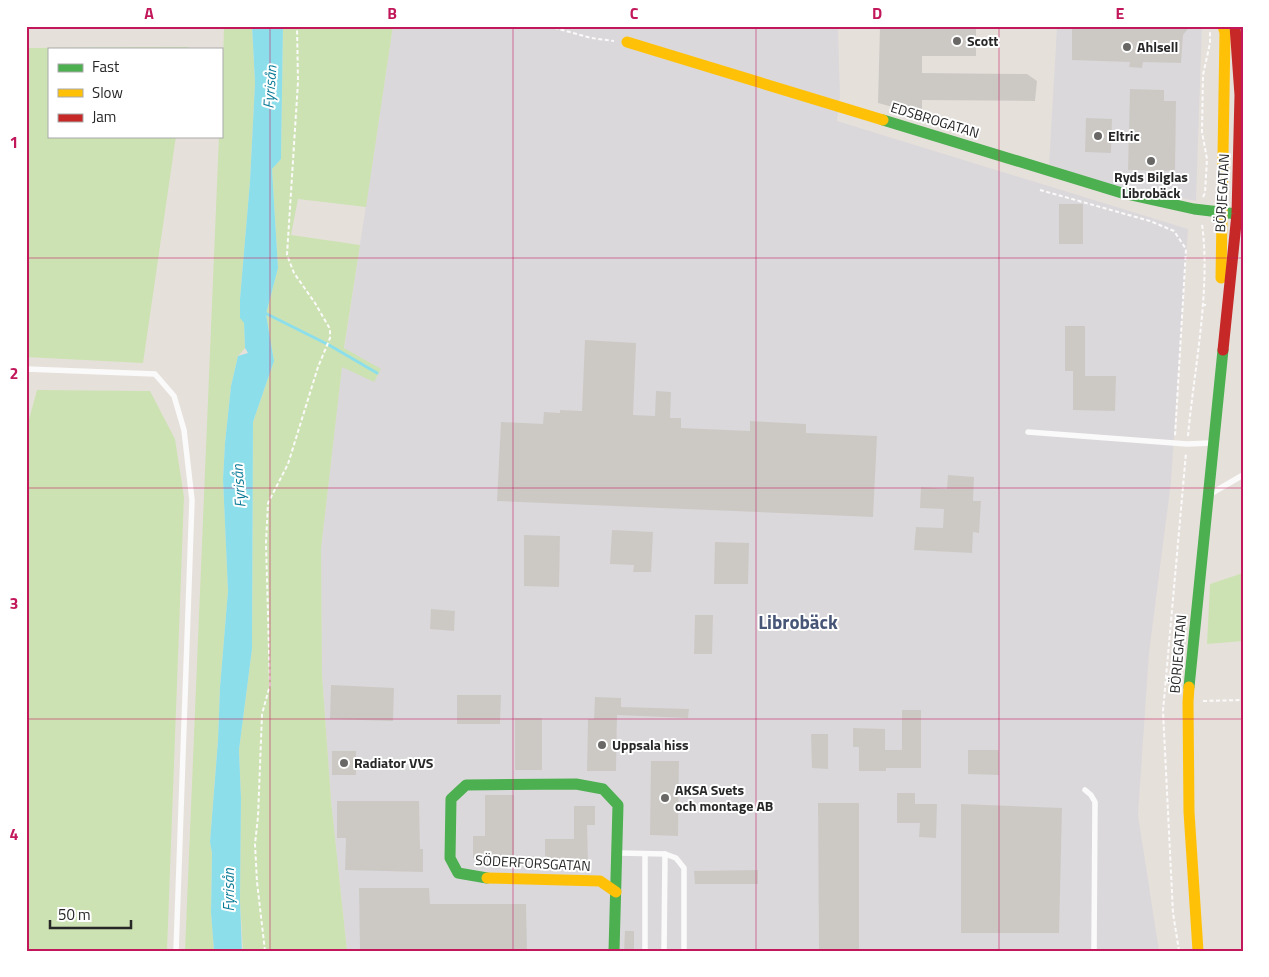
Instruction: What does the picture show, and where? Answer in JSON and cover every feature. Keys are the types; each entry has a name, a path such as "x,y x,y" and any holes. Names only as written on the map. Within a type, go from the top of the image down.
{"main road":[{"name":"BÖRJEGATAN","path":"1222,360 1221,212 1224,26"},
{"name":"BÖRJEGATAN","path":"1198,951 1189,812 1188,702 1213,443 1240,215 1240,95 1235,26"},
{"name":"EDSBROGATAN","path":"627,42 1122,193 1194,209 1240,215"},
{"name":"SÖDERFORSGATAN","path":"614,951 616,892 618,805 603,789 576,784 466,785 451,799 450,858 458,873 482,878 600,881 616,892"}],"lane":[{"path":"26,369 155,374 174,396 184,430 192,500 176,951"},
{"path":"1028,432 1187,444 1213,443"},
{"path":"1208,495 1243,475"},
{"path":"1084,790 1095,802 1094,951"},
{"path":"617,853 665,854 676,858 684,868 684,951"},
{"path":"645,854 645,951"},
{"path":"664,951 665,854"}],"path":[{"path":"265,951 257,882 255,844 258,817 262,714 270,685 266,543 268,503 288,464 318,367 330,338 330,329 294,273 287,255 298,82 297,26"},
{"path":"548,26 591,38 627,42"},
{"path":"1180,951 1173,912 1162,711 1202,305 1204,241 1202,224 1194,209 1205,194 1207,159 1202,125 1203,76 1210,43 1210,26"},
{"path":"1202,125 1209,124"},
{"path":"1040,190 1150,221 1174,231 1186,249 1175,443"},
{"path":"1202,305 1208,305"},
{"path":"1188,702 1243,700"}],"shaded area":[{"name":"Librobäck","path":"393,26 838,26 840,97 837,121 1188,229 1171,482 1149,653 1138,815 1159,951 347,951 331,800 322,674 321,549 343,357"},
{"path":"1057,26 1202,26 1196,201 1105,184 1049,164"}],"green space":[{"path":"224,26 252,26 255,83 250,181 240,299 244,323 245,348 238,356 231,386 223,479 228,591 210,842 212,853 211,912 214,951 185,951 219,138 222,138"},
{"path":"283,26 393,26 366,207 298,199 291,235 360,245 344,348 381,369 374,382 342,367 321,549 322,674 331,800 347,951 243,951 240,901 241,798 239,750 252,649 253,422 274,361 266,314 278,268 272,169 281,159"},
{"path":"188,47 48,48 48,138 176,138 143,363 26,357 26,48"},
{"path":"37,390 150,391 175,439 184,497 167,951 26,951 26,430"},
{"path":"1243,573 1243,641 1207,644 1210,584"}],"water":[{"name":"Fyrisån","path":"252,26 283,26 281,159 272,169 278,268 266,314 274,361 253,422 252,649 239,750 242,951 214,951 211,912 212,853 210,842 228,591 223,479 231,386 238,356 248,353 245,348 244,323 240,318 240,299 250,181 255,83"}],"building":[{"path":"880,26 976,26 976,56 922,56 922,73 1027,74 1037,81 1035,101 922,100 922,115 878,103"},
{"name":"Ahlsell","path":"1072,26 1190,26 1183,35 1181,63 1143,62 1142,68 1129,67 1130,62 1072,60"},
{"path":"1130,89 1164,90 1164,101 1176,101 1175,171 1128,170"},
{"name":"Eltric","path":"1086,118 1112,119 1111,153 1085,152"},
{"path":"1059,204 1083,204 1083,244 1059,244"},
{"path":"1065,326 1085,326 1085,376 1116,376 1115,411 1073,410 1073,371 1065,371"},
{"path":"585,340 636,343 633,415 655,416 656,391 671,392 670,418 681,418 681,428 750,431 750,421 806,424 806,433 877,436 873,517 497,501 501,422 543,424 544,412 560,413 560,410 582,411"},
{"path":"948,475 974,477 973,501 981,501 979,533 973,532 972,553 914,550 916,527 943,528 944,509 920,508 921,487 947,489"},
{"path":"612,530 653,532 651,572 633,572 634,565 610,564"},
{"path":"524,535 560,536 559,587 524,586"},
{"path":"715,542 749,543 748,584 714,584"},
{"path":"431,609 455,611 454,631 430,629"},
{"path":"695,615 713,615 712,654 694,654"},
{"path":"331,685 394,688 393,721 330,719"},
{"path":"457,695 501,695 500,724 457,724"},
{"path":"595,697 621,698 621,707 689,709 688,718 617,715 616,771 587,771 588,719 594,719"},
{"path":"902,710 921,710 921,768 886,768 886,771 859,771 859,747 853,747 853,728 885,729 885,750 902,750"},
{"path":"515,718 542,718 542,770 515,770"},
{"path":"811,734 828,734 828,769 812,768"},
{"path":"968,750 999,750 999,775 968,774"},
{"name":"Radiator VVS","path":"332,751 356,751 356,775 332,775"},
{"name":"AKSA Svets och montage AB","path":"651,761 679,761 678,836 650,835"},
{"path":"897,793 915,793 915,804 937,804 936,838 919,837 920,823 897,823"},
{"path":"485,795 514,795 514,858 473,858 473,836 485,836"},
{"path":"337,801 419,801 420,849 423,849 423,872 345,870 346,838 337,838"},
{"path":"818,803 859,803 859,951 819,951"},
{"path":"961,804 1062,808 1059,933 961,933"},
{"path":"574,806 595,806 595,825 587,825 588,862 545,862 545,839 574,839"},
{"path":"758,870 758,884 695,884 694,871"},
{"path":"359,888 429,888 430,904 526,904 527,951 360,951"},
{"path":"625,931 634,931 634,951 624,951"}],"waterway":[{"path":"263,312 329,345 377,373"}],"traffic: fast":[{"path":"883,120 1122,193 1194,209 1237,214"},
{"path":"1189,687 1223,350"},
{"path":"487,878 458,873 450,858 451,799 466,785 576,784 603,789 618,805 614,951"}],"traffic: slow":[{"path":"1221,278 1225,33 1223,26"},
{"path":"627,42 883,120"},
{"path":"1189,687 1189,812 1198,951"},
{"path":"487,878 600,881 616,892"}],"traffic: jam":[{"path":"1223,350 1237,214 1240,95 1235,26"}],"place":[{"name":"Scott","path":"957,41"},
{"name":"Ahlsell","path":"1127,47"},
{"name":"Eltric","path":"1098,136"},
{"name":"Ryds Bilglas Librobäck","path":"1151,161"},
{"name":"Uppsala hiss","path":"602,745"},
{"name":"Radiator VVS","path":"344,763"},
{"name":"AKSA Svets och montage AB","path":"665,798"}],"district":[{"name":"Librobäck","path":"798,622"}]}
